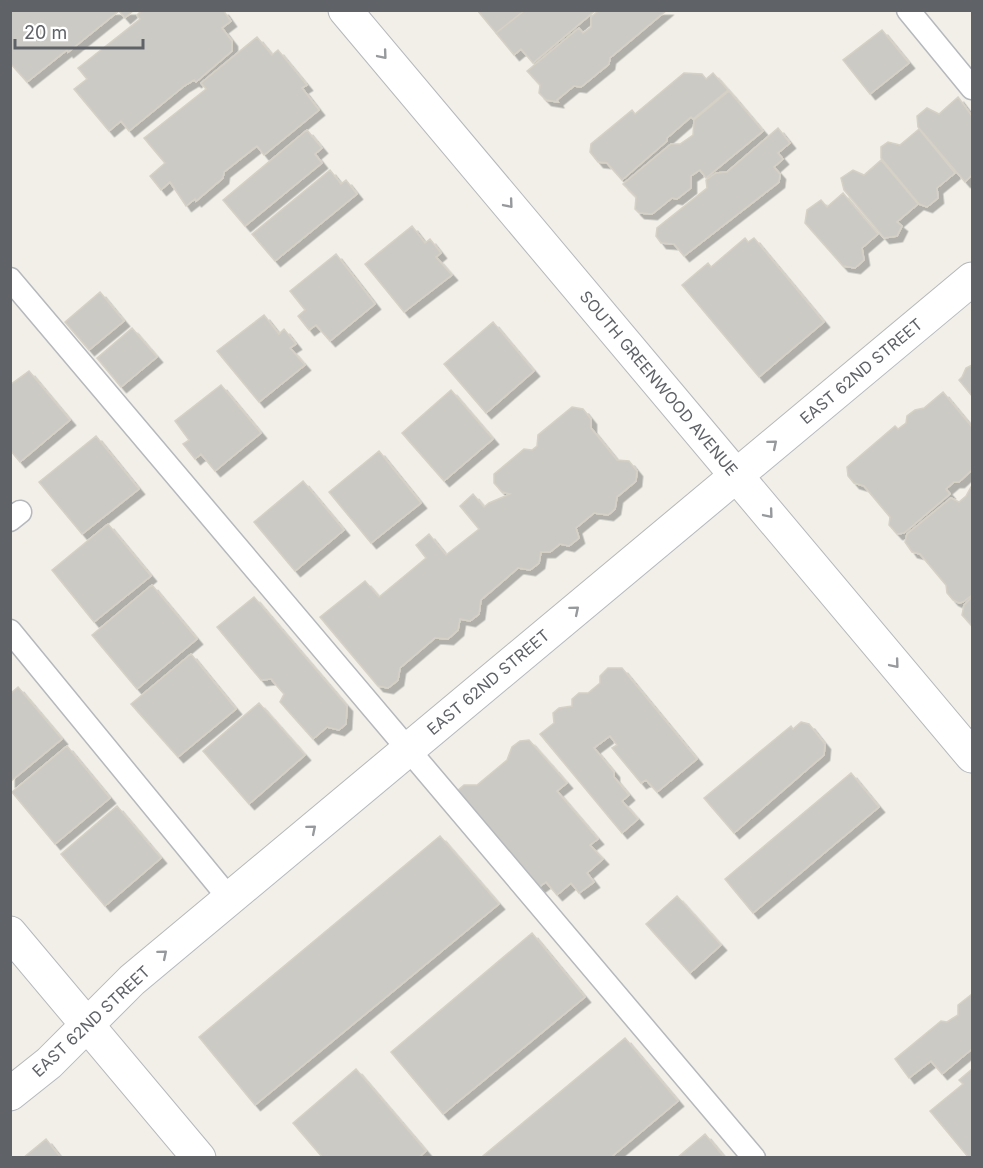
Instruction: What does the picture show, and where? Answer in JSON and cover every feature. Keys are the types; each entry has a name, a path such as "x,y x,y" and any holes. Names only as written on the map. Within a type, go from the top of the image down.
{"street":[{"name":"SOUTH GREENWOOD AVENUE","path":"345,10 972,756"},
{"name":"EAST 62ND STREET","path":"10,1094 49,1063 118,992 972,279"},
{"path":"10,933 198,1158"}],"lane":[{"path":"908,10 972,88"},
{"path":"10,279 754,1158"},
{"path":"10,631 229,898"}],"building":[{"path":"10,10 134,10 125,18 119,11 27,82 10,63"},
{"path":"142,10 223,10 231,21 222,28 232,41 232,51 196,82 194,80 184,86 129,131 121,121 109,131 74,89 87,79 78,68 140,19 137,15"},
{"path":"477,10 525,10 496,33"},
{"path":"525,10 596,10 533,63 521,49 514,55 496,33"},
{"path":"599,10 667,10 610,58 609,64 581,87 574,86 557,100 558,102 546,100 539,93 540,85 527,71 579,28 583,33 591,27 591,17"},
{"path":"882,30 909,63 870,94 843,60"},
{"path":"257,37 272,55 278,50 307,85 302,88 319,110 264,155 257,146 224,172 223,178 196,201 195,199 186,206 170,182 161,190 150,176 165,163 144,138 206,89 201,83"},
{"path":"684,73 702,74 706,79 713,73 728,90 693,119 691,117 622,180 607,163 598,162 590,152 591,144 632,110 635,114"},
{"path":"729,91 763,131 706,178 700,170 691,176 691,188 677,199 672,198 652,214 639,213 635,209 636,197 623,184 671,144 680,144 693,135 694,120"},
{"path":"958,97 972,116 972,175 965,182 918,127 917,116 927,108 939,114"},
{"path":"778,128 790,143 778,153 783,159 774,167 780,174 779,182 684,256 674,244 661,243 656,236 657,228 707,188 706,180 716,173 727,172"},
{"path":"919,129 955,173 937,188 938,198 927,207 919,204 881,158 881,147 888,142 900,145"},
{"path":"307,130 322,148 315,154 322,163 245,226 223,200"},
{"path":"881,160 918,204 897,222 902,226 897,236 884,238 844,190 841,178 853,170 864,175"},
{"path":"330,170 341,184 346,180 357,194 275,261 252,234"},
{"path":"843,193 878,234 862,248 864,260 855,268 843,266 805,223 807,210 821,200 827,207"},
{"path":"412,226 425,243 430,239 441,253 436,257 452,275 404,312 365,264"},
{"path":"745,238 748,242 754,238 824,322 759,377 682,285 708,263 711,267"},
{"path":"336,254 375,304 330,341 316,325 309,330 298,316 305,310 290,291"},
{"path":"100,292 124,321 89,350 65,322"},
{"path":"264,315 279,334 284,329 296,344 290,348 305,365 259,402 217,351"},
{"path":"493,322 534,371 486,413 444,364"},
{"path":"132,328 157,357 121,387 97,358"},
{"path":"972,365 972,396 959,380 966,368"},
{"path":"29,371 70,420 20,462 10,450 10,385"},
{"path":"221,385 261,433 215,471 201,454 195,459 183,444 189,440 175,421"},
{"path":"451,390 493,439 444,481 402,433"},
{"path":"943,392 972,427 972,470 959,482 954,482 946,489 950,494 904,533 897,534 889,525 890,517 864,486 854,483 848,476 847,467 895,426 898,429 906,423 907,416 915,410 924,408"},
{"path":"572,407 583,409 591,419 591,428 617,460 629,461 637,471 636,481 617,497 615,509 608,515 594,513 576,528 579,538 569,546 560,544 550,552 541,552 539,563 530,570 518,568 481,600 479,614 470,621 460,619 458,630 448,639 435,638 400,668 398,680 388,688 378,686 320,617 365,581 379,597 426,558 416,545 429,534 446,555 479,529 460,506 473,494 484,507 510,494 502,492 494,483 494,474 524,449 532,450 537,446 538,435"},
{"path":"96,436 139,489 82,534 39,482"},
{"path":"379,451 421,503 371,543 329,492"},
{"path":"303,481 344,530 295,571 254,522"},
{"path":"972,485 972,595 959,603 947,593 946,585 920,554 912,552 905,542 907,534 951,498 959,502 966,496"},
{"path":"108,524 151,576 94,622 52,570"},
{"path":"152,585 197,639 137,689 92,635"},
{"path":"254,597 347,706 346,724 339,730 327,727 313,739 280,702 284,694 271,679 261,680 217,627"},
{"path":"972,597 972,626 962,615 964,605"},
{"path":"191,654 236,709 178,757 131,704"},
{"path":"608,668 622,668 697,759 657,792 646,780 641,783 612,748 617,745 610,736 594,748 629,795 622,801 638,819 622,833 540,734 554,723 553,713 559,708 572,706 572,699 579,693 588,693 600,683 600,676"},
{"path":"18,687 62,739 10,782 10,694"},
{"path":"259,703 305,755 249,804 203,751"},
{"path":"801,722 809,724 825,744 824,755 734,833 704,798 791,726 793,729"},
{"path":"529,740 567,783 557,791 598,839 590,845 603,859 587,873 594,882 579,893 571,883 557,895 546,882 535,890 457,791 464,785 477,785 507,760 512,747 520,741"},
{"path":"67,746 110,798 55,844 12,792"},
{"path":"851,773 879,807 753,913 725,879"},
{"path":"117,806 161,858 105,906 61,854"},
{"path":"440,836 499,904 255,1105 199,1037"},
{"path":"677,896 721,945 690,973 646,924"},
{"path":"532,933 585,997 443,1114 391,1052"},
{"path":"972,994 972,1049 942,1074 931,1061 909,1078 895,1059 941,1021 947,1022 958,1015 958,1005"},
{"path":"625,1038 678,1101 610,1158 484,1158 483,1156"},
{"path":"356,1069 426,1151 418,1158 323,1158 293,1123"},
{"path":"972,1069 972,1158 969,1158 930,1111 963,1084 959,1080"},
{"path":"705,1134 725,1158 677,1158"},
{"path":"46,1139 61,1158 23,1158"}]}
